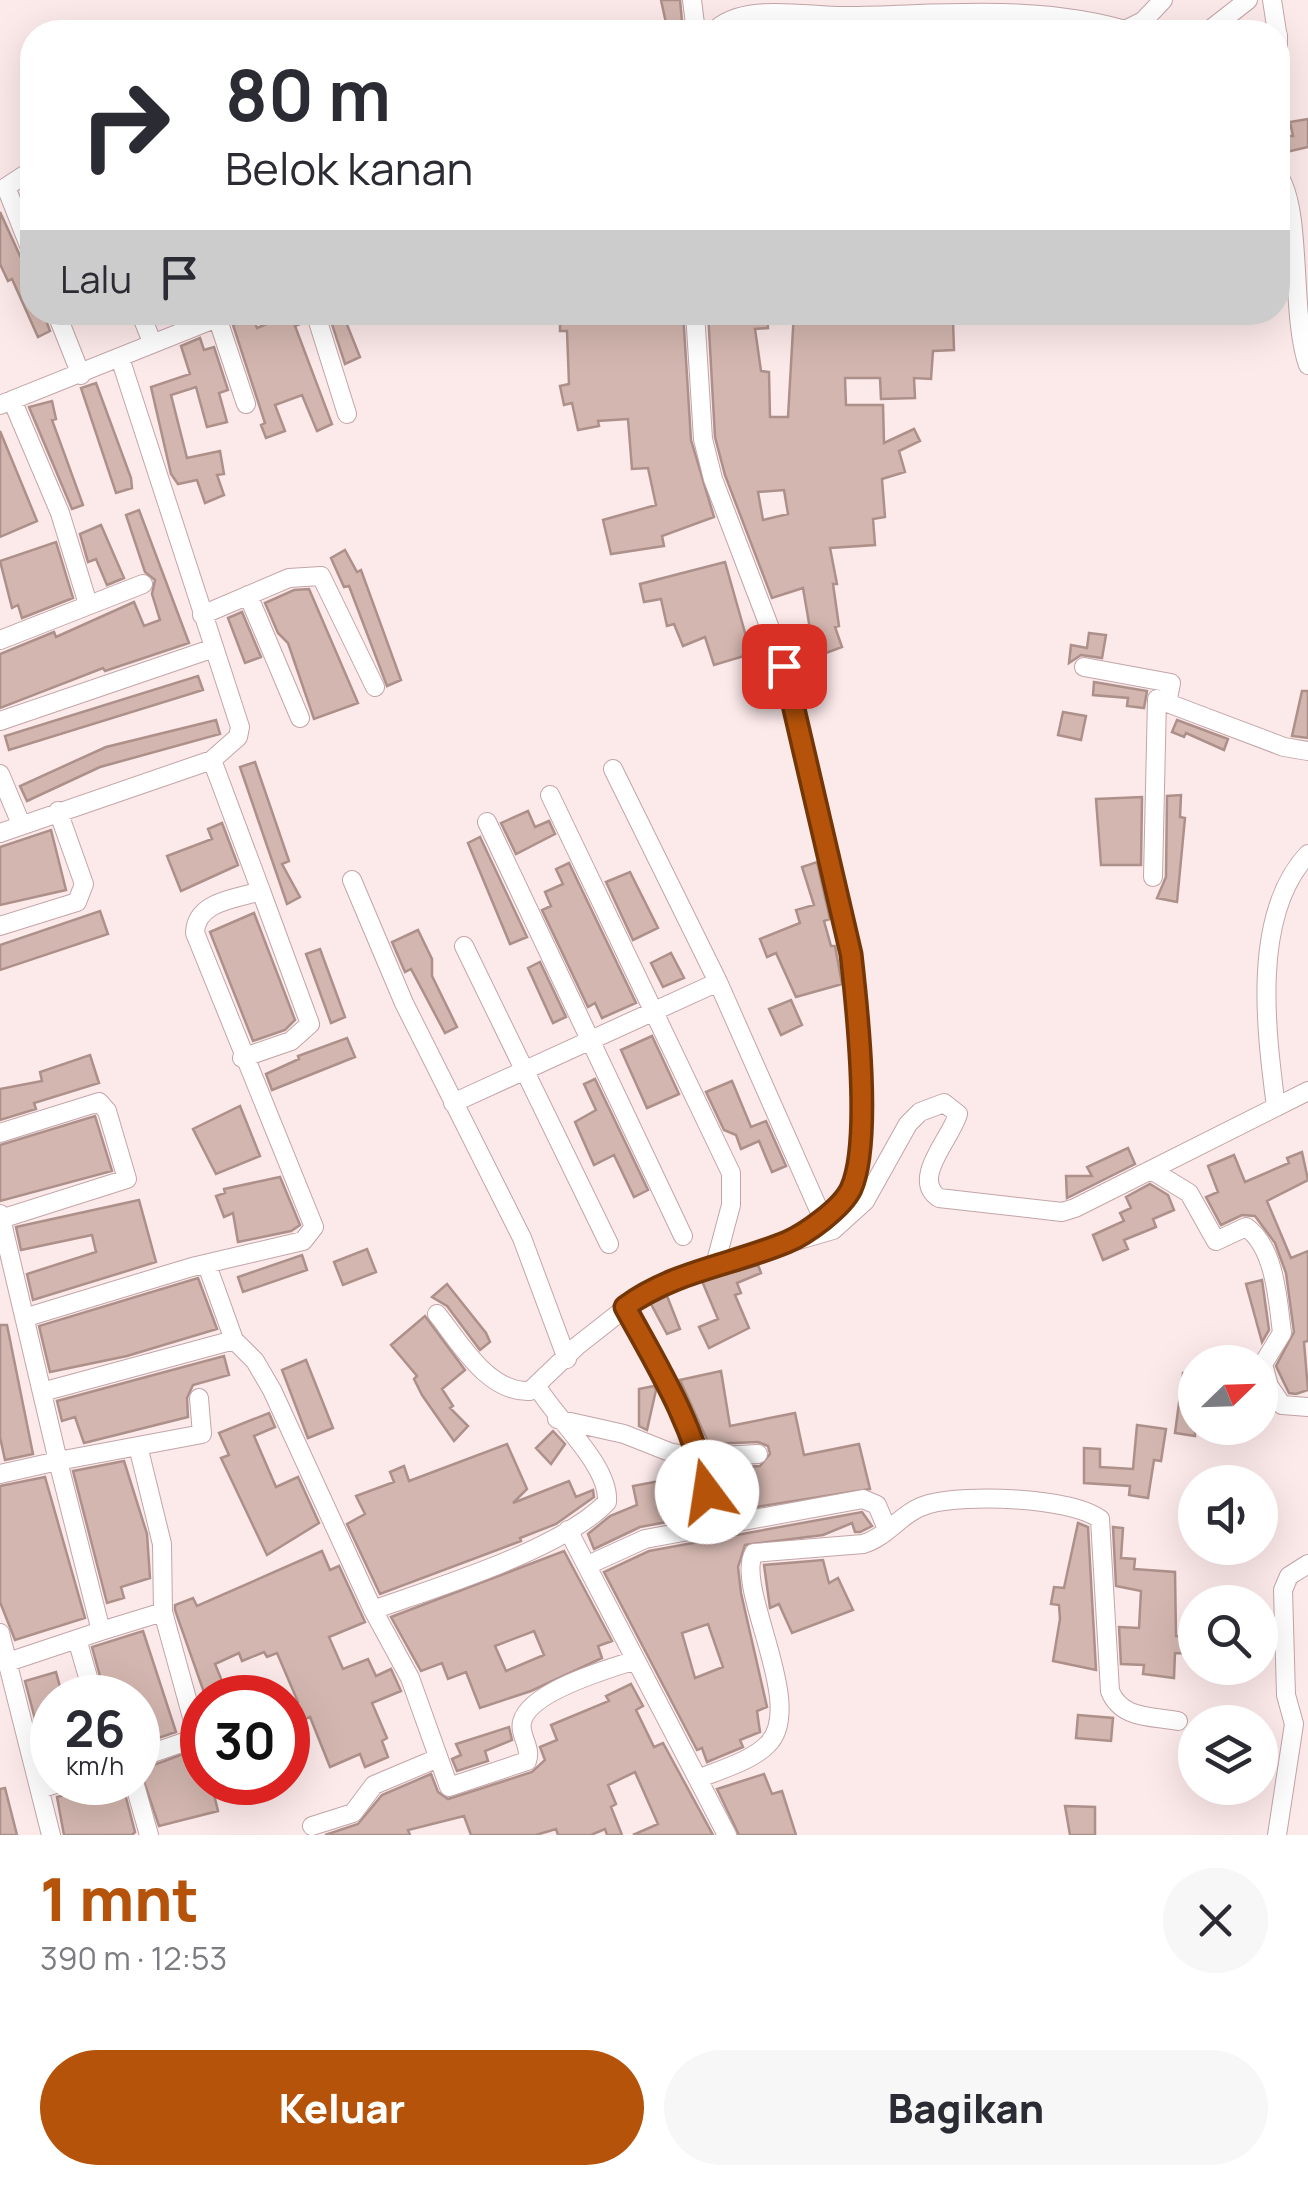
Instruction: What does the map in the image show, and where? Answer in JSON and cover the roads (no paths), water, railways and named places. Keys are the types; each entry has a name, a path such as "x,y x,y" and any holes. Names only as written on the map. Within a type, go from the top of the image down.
{"street":[{"path":"1145,20 1162,0"},
{"path":"1222,20 1248,0"},
{"path":"734,20 742,16 937,11 1082,20"},
{"path":"20,178 6,187 20,223"},
{"path":"1290,232 1297,314 1308,365"},
{"path":"61,325 81,375"},
{"path":"145,325 152,342"},
{"path":"88,604 60,514 6,403 197,325"},
{"path":"226,325 246,404"},
{"path":"319,325 347,414"},
{"path":"695,325 703,439 713,479 784,666 851,954 857,1003 860,1136 853,1185 822,1217 790,1241"},
{"path":"0,833 212,760 238,737 240,728 120,358"},
{"path":"202,615 289,578 321,576 375,687"},
{"path":"0,640 143,584"},
{"path":"248,595 300,718"},
{"path":"0,722 214,648"},
{"path":"1084,667 1171,682 1167,703"},
{"path":"1153,877 1152,730 1157,699 1284,748 1308,751"},
{"path":"212,760 310,1024 291,1041 242,1058"},
{"path":"612,768 718,982 822,1217"},
{"path":"0,774 21,824"},
{"path":"550,794 731,1173 731,1205 715,1265"},
{"path":"0,926 77,902 83,895 84,884 58,811"},
{"path":"486,822 683,1236"},
{"path":"1276,1107 1264,1015 1271,952 1280,894 1308,854"},
{"path":"352,880 453,1103 522,1238 567,1359"},
{"path":"27,1316 302,1241 314,1227 194,933 195,922 208,907 261,891"},
{"path":"464,946 609,1244"},
{"path":"453,1103 718,982"},
{"path":"438,1314 477,1364 506,1387 519,1392 538,1388 577,1346 647,1291 715,1265 833,1230 866,1201 908,1124 920,1112 944,1103 958,1114 930,1174 931,1192 940,1198 1062,1212 1154,1171 1308,1092"},
{"path":"0,1133 99,1102 107,1111 126,1179 1,1216 101,1631"},
{"path":"1154,1171 1189,1193 1216,1241 1246,1227 1257,1237 1275,1284 1282,1333 1263,1364 1269,1386 1282,1404 1308,1407"},
{"path":"208,1265 234,1340 255,1361 272,1390 373,1610 410,1678 452,1788 527,1761 522,1722 532,1707 589,1675 633,1660"},
{"path":"625,1307 675,1398 700,1457 714,1527"},
{"path":"42,1392 234,1340"},
{"path":"373,1610 496,1566 568,1530 607,1502 608,1488 600,1469 556,1419 538,1388"},
{"path":"0,1474 202,1434 199,1398"},
{"path":"556,1419 700,1457 758,1454"},
{"path":"138,1446 162,1544 162,1612 194,1728 190,1740 160,1750"},
{"path":"588,1565 645,1539 863,1499 877,1505 887,1529"},
{"path":"698,1779 766,1747 775,1736 777,1686 750,1558 760,1550 863,1544 879,1538 929,1504 961,1499 1068,1507 1094,1514 1103,1526 1114,1702 1127,1712 1178,1721"},
{"path":"568,1530 727,1835"},
{"path":"1277,1835 1294,1724 1286,1694 1283,1590 1289,1576 1308,1564"},
{"path":"8,1662 162,1612"},
{"path":"0,1633 30,1750"},
{"path":"77,1638 87,1675"},
{"path":"312,1826 353,1812 374,1784 438,1758"},
{"path":"44,1805 51,1835"},
{"path":"141,1805 149,1835"}]}
